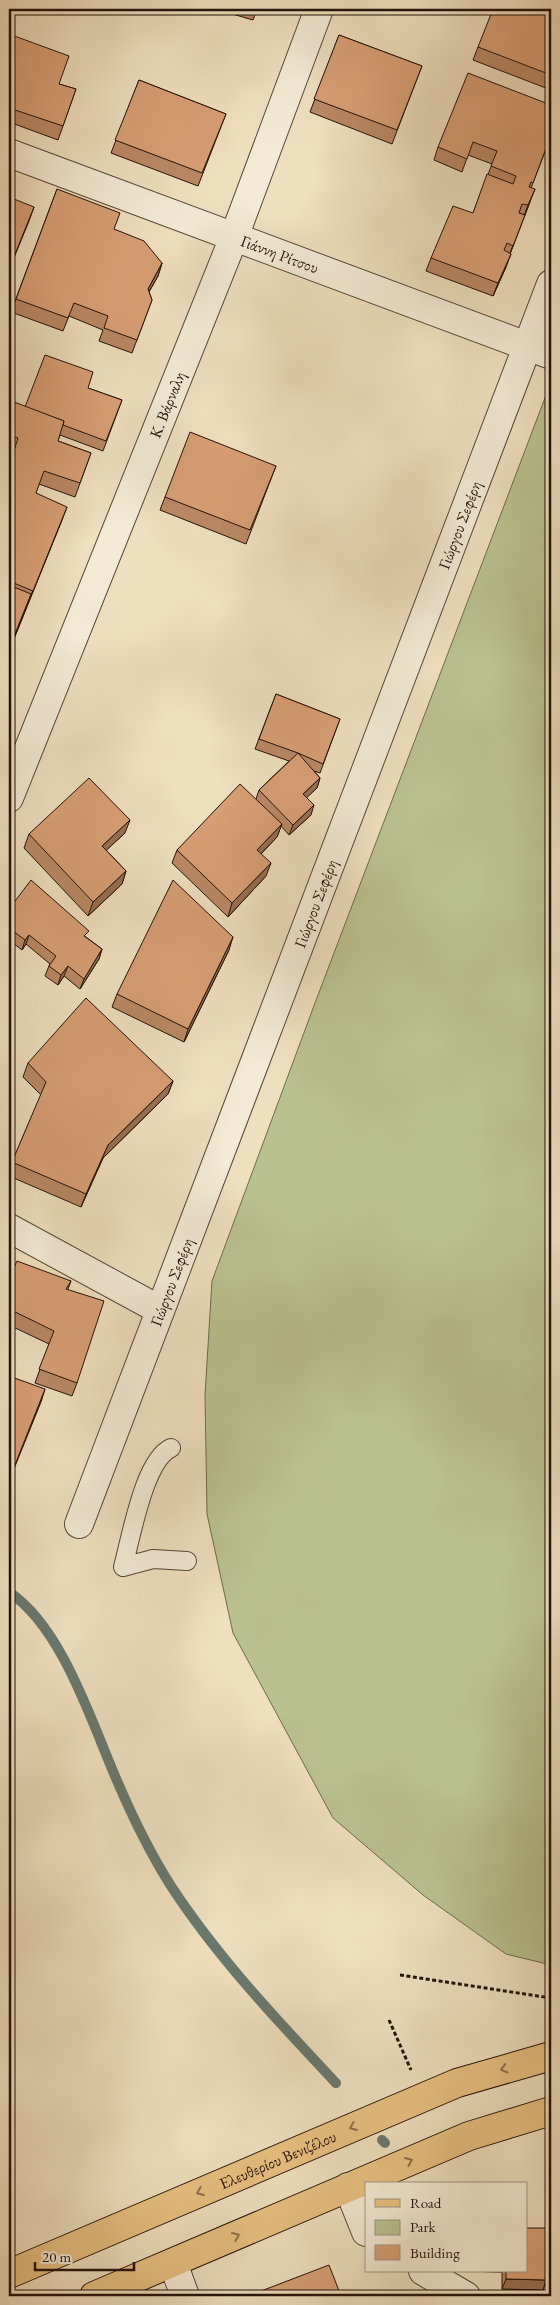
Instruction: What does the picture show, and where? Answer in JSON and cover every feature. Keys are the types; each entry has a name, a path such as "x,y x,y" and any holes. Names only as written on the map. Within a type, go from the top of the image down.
{"main road":[{"name":"Ελευθερίου Βενιζέλου","path":"9,2274 457,2083 551,2056"},
{"path":"94,2296 469,2136 551,2111"}],"street":[{"name":"Κ. Βάρναλη","path":"9,798 234,237 319,9"},
{"name":"Γιάννη Ρίτσου","path":"9,153 539,351"},
{"name":"Γιώργου Σεφέρη","path":"79,1524 160,1310 539,351 551,284"},
{"path":"9,1228 160,1310"},
{"path":"348,2187 365,2230"},
{"path":"173,2263 185,2296"},
{"path":"424,2272 466,2296"}],"lane":[{"path":"171,1448 160,1455 149,1475 123,1567 153,1559 187,1561"}],"path":[{"path":"400,1975 551,1998"},
{"path":"389,2020 422,2098"}],"green space":[{"path":"548,390 551,392 551,1965 506,1954 423,1895 333,1818 233,1633 207,1514 205,1395 212,1281 315,1003"}],"building":[{"path":"9,9 14,9 9,24"},
{"path":"493,9 551,9 551,75 478,47"},
{"path":"9,34 69,56 59,84 76,89 63,126 9,108"},
{"path":"339,35 422,66 397,130 314,99"},
{"path":"468,73 551,105 551,135 533,183 531,182 529,187 535,189 528,205 522,204 519,213 525,215 513,246 507,243 504,250 511,254 498,283 431,258 453,206 473,213 487,174 513,184 516,176 491,166 497,151 473,142 467,159 438,147"},
{"path":"139,80 226,114 202,173 115,140"},
{"path":"57,189 120,213 114,229 144,241 162,263 148,289 152,300 137,340 104,328 108,316 74,303 68,318 16,299"},
{"path":"9,197 34,207 9,269"},
{"path":"45,355 93,372 88,388 122,400 106,441 63,425 64,421 25,407"},
{"path":"9,400 64,421 58,441 91,453 80,483 44,471 36,493 67,507 33,591 9,581 9,489 11,485 9,484 9,452 13,454 18,438 9,435"},
{"path":"190,432 276,466 250,530 165,497"},
{"path":"9,585 31,594 9,649"},
{"path":"276,694 340,719 323,764 259,739"},
{"path":"298,753 320,778 303,794 314,805 293,825 259,790"},
{"path":"89,778 130,820 102,846 126,871 93,902 29,834"},
{"path":"240,784 282,824 257,850 271,863 232,903 177,850"},
{"path":"31,880 89,931 84,936 102,949 84,979 68,966 61,975 49,966 56,956 29,935 25,940 9,928 9,909"},
{"path":"173,880 233,937 188,1029 117,994"},
{"path":"86,998 173,1081 108,1145 86,1194 12,1162 46,1082 28,1063"},
{"path":"17,1261 71,1281 66,1289 104,1301 77,1383 39,1369 54,1331 9,1309 9,1278"},
{"path":"9,1376 45,1389 9,1480"},
{"path":"528,2228 548,2228 546,2280 506,2279 506,2272 528,2272"},
{"path":"329,2265 341,2296 248,2296"}],"waterway":[{"path":"9,1592 28,1608 45,1629 60,1653 74,1679 136,1822 171,1886 189,1913 228,1963 270,2012 336,2083"},
{"path":"382,2140 385,2143"}]}
